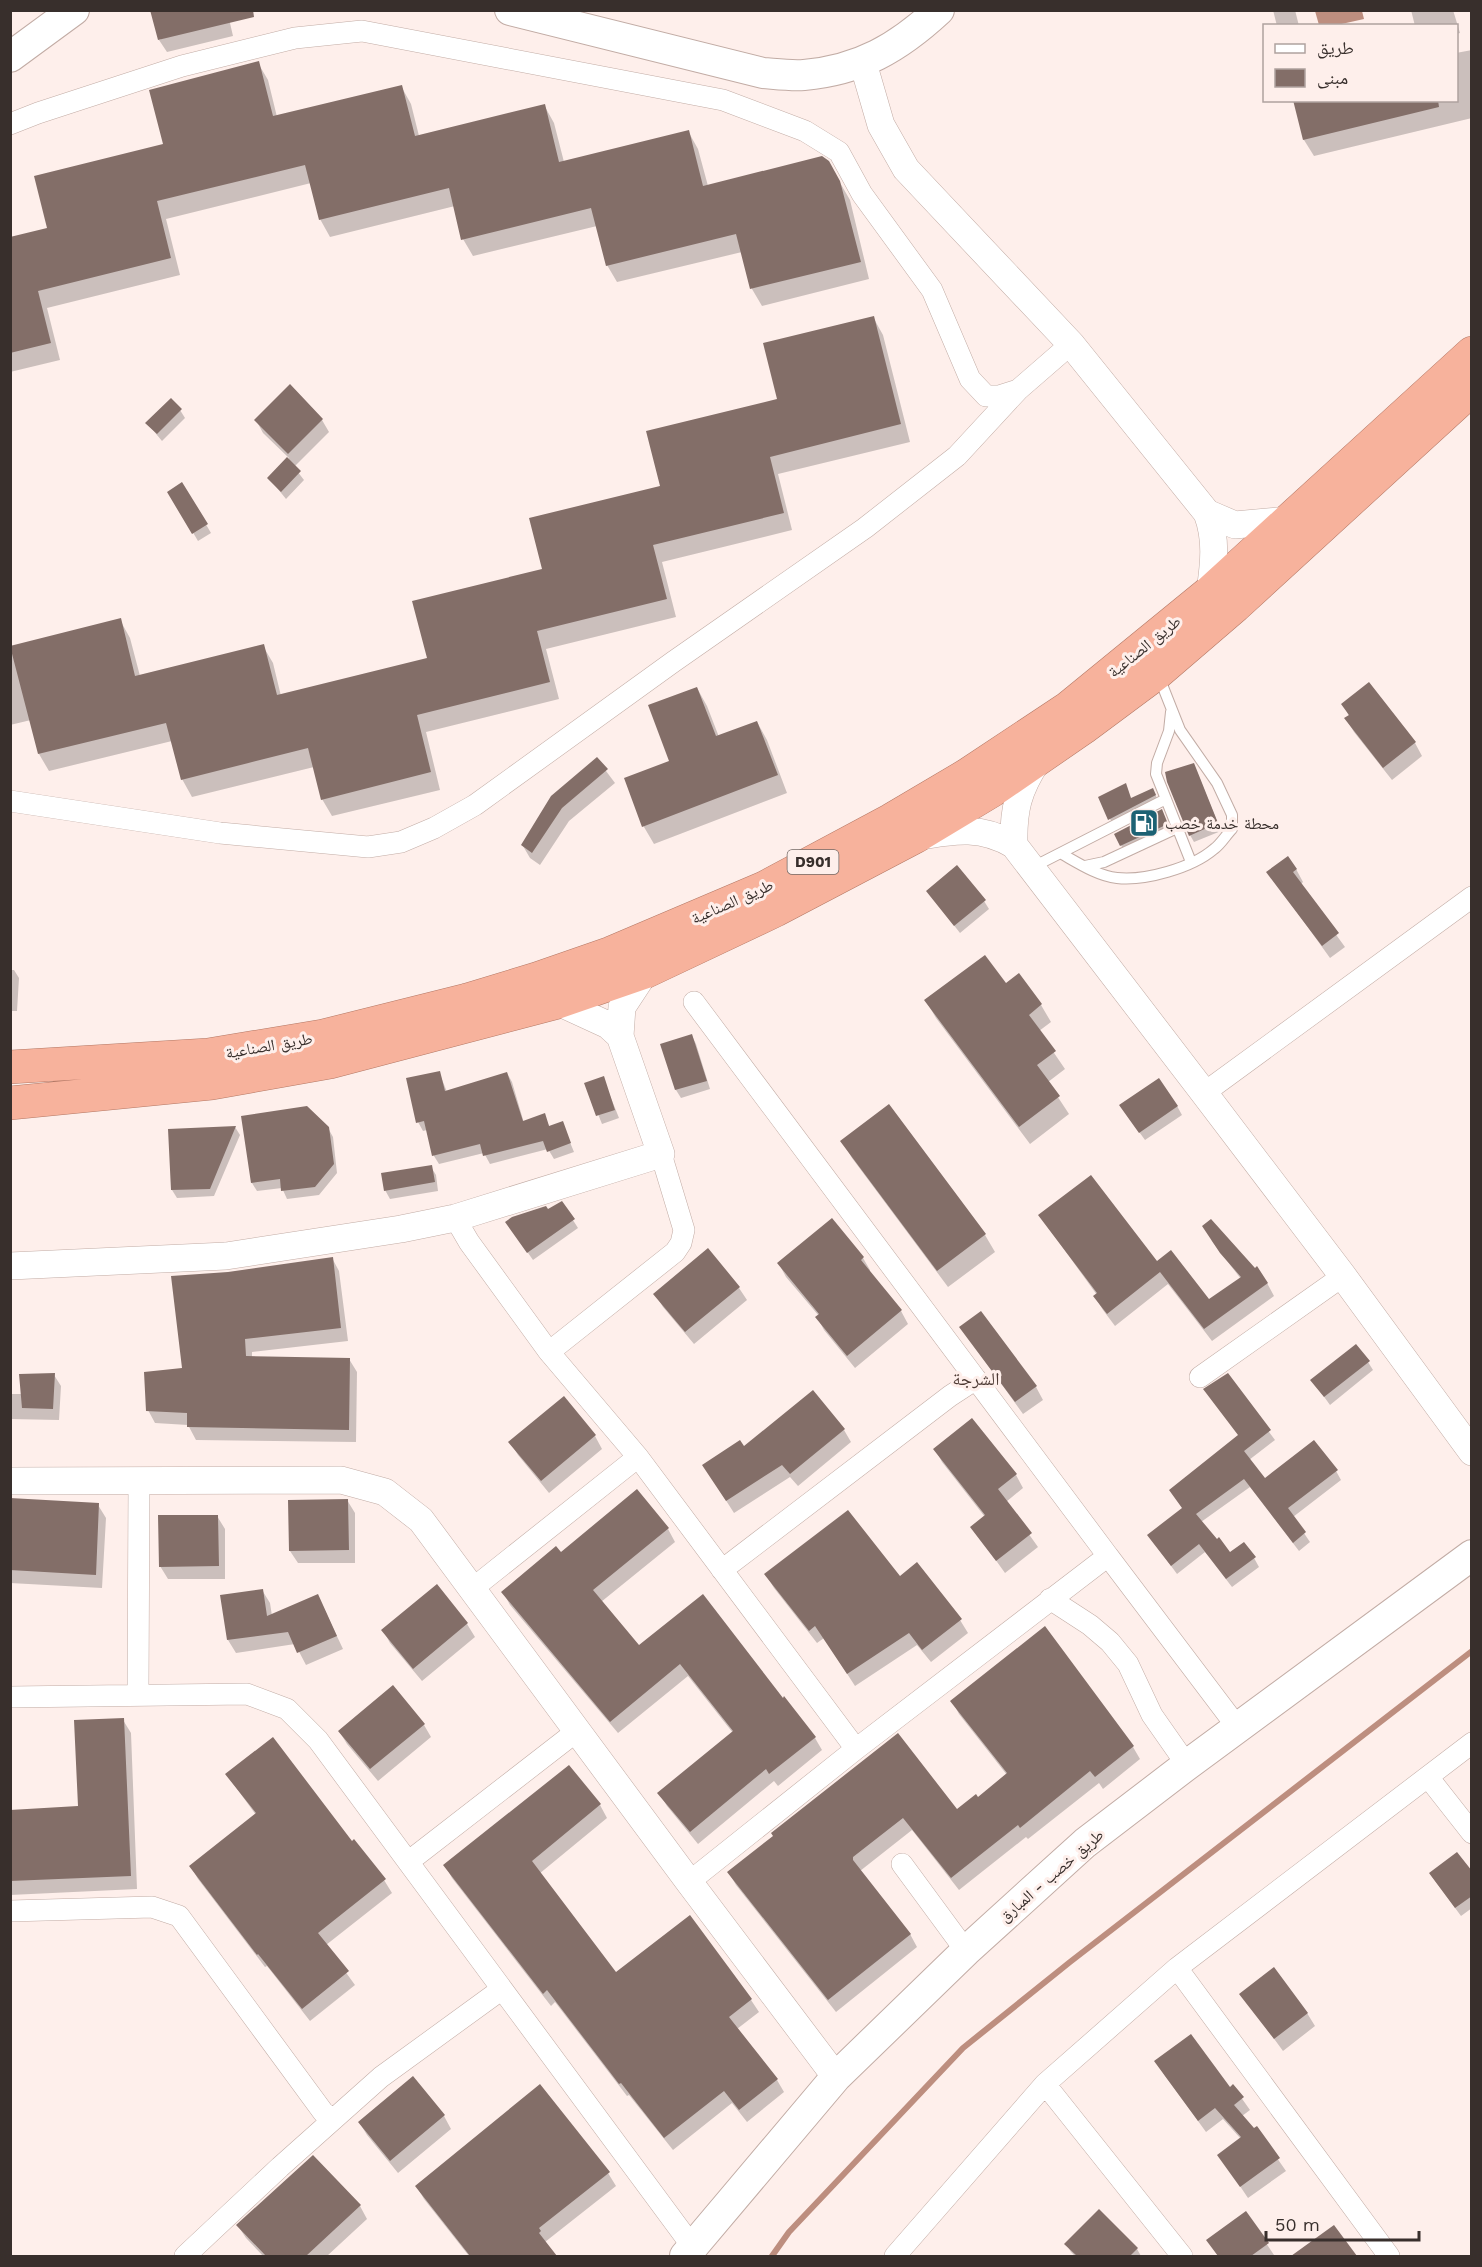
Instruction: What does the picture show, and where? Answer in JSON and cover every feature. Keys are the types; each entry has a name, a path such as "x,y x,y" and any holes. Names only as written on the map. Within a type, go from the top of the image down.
{"highway":[{"name":"طريق الصناعية","path":"10,1067 208,1055 323,1036 467,1000 611,953 764,888 891,820 967,775 1068,708 1210,592 1472,353"},
{"name":"طريق الصناعية","path":"10,1103 212,1083 330,1062 558,1002 645,972 776,910 915,837 1037,761 1157,673 1235,606 1472,389"}],"main road":[{"path":"10,57 74,10"},
{"path":"510,10 763,73 804,75 863,63 908,38 939,10"},
{"name":"طريق خصب - المبارق","path":"688,2251 836,2077 966,1951 1085,1843 1186,1765 1472,1555"}],"street":[{"path":"10,124 182,66 295,39 362,31 723,100 805,131 839,152 862,194 932,290 970,379 986,396 999,396 1018,390"},
{"path":"863,63 881,125 906,169 1071,344 1207,513 1213,529 1214,541 1210,592"},
{"path":"10,801 220,833 368,847 401,842 423,833 475,805 673,662 865,528 957,456 1018,390 1071,344"},
{"path":"1207,513 1235,525 1288,520"},
{"path":"1014,845 1013,822 1017,800 1025,780 1037,761"},
{"path":"915,837 942,832 981,831 999,836 1014,845 1343,1276 1472,1452"},
{"path":"1204,1093 1472,897"},
{"path":"549,1352 675,1252 681,1243 684,1230 661,1154 620,1036 622,1007 645,972"},
{"path":"558,1002 608,1026 620,1036"},
{"path":"693,1002 1238,1728"},
{"path":"10,1266 226,1256 401,1229 455,1218 661,1154"},
{"path":"455,1218 469,1242 549,1352 638,1456 856,1749"},
{"path":"1200,1377 1343,1276"},
{"path":"722,1570 976,1378"},
{"path":"472,1589 638,1456"},
{"path":"10,1481 341,1480 385,1492 421,1520 836,2077"},
{"path":"138,1695 140,1481"},
{"path":"689,1882 856,1749 1108,1556"},
{"path":"1050,1599 1090,1625 1110,1642 1128,1664 1152,1715 1186,1765"},
{"path":"10,1697 247,1694 287,1709 318,1740 502,1989 688,2251"},
{"path":"408,1862 577,1731"},
{"path":"895,2256 1046,2084 1176,1968 1472,1743"},
{"path":"1428,1777 1472,1833"},
{"path":"902,1864 966,1951"},
{"path":"10,1911 152,1907 179,1916 323,2112 333,2120"},
{"path":"1176,1968 1389,2256"},
{"path":"185,2256 381,2077 502,1989"},
{"path":"1046,2084 1182,2256"}],"lane":[{"path":"1062,854 1084,867 1115,878 1159,874 1202,858 1216,848 1232,828 1232,815 1217,783 1180,730 1157,673"},
{"path":"1171,708 1169,731 1157,763 1156,774 1191,862"},
{"path":"1030,868 1062,854 1166,799"},
{"path":"1084,867 1104,862 1177,828"}],"shaded area":[{"path":"1315,11 1362,11 1364,19 1342,24 1319,24"}],"building":[{"path":"150,10 253,10 254,17 158,40"},
{"path":"259,61 273,116 402,85 415,136 545,104 559,162 689,130 703,186 822,156 829,161 840,181 861,262 750,289 736,234 606,266 591,208 461,240 449,188 319,220 305,165 157,201 171,258 38,291 51,343 10,353 10,237 47,228 34,176 163,144 149,90"},
{"path":"1294,102 1438,102 1439,107 1303,140"},
{"path":"874,316 901,424 770,457 784,513 653,545 667,599 537,631 550,682 417,715 431,772 321,800 308,748 181,780 166,723 38,754 10,646 121,618 135,676 264,644 277,695 427,658 412,601 542,569 529,518 660,486 646,431 777,399 763,343"},
{"path":"290,384 323,419 288,454 254,420"},
{"path":"171,398 182,409 157,434 145,423"},
{"path":"287,457 301,471 281,492 267,478"},
{"path":"182,482 208,524 192,534 167,492"},
{"path":"1369,682 1416,742 1383,768 1344,718 1349,715 1341,704"},
{"path":"697,687 716,736 757,721 778,775 642,827 624,778 669,761 648,705"},
{"path":"597,757 608,769 562,808 532,853 521,845 551,796"},
{"path":"1194,763 1218,823 1189,836 1165,772"},
{"path":"1126,783 1131,798 1153,788 1156,795 1108,820 1098,797"},
{"path":"1162,809 1168,824 1120,846 1114,834"},
{"path":"1288,856 1297,869 1293,872 1339,933 1322,946 1266,872"},
{"path":"957,865 986,900 954,926 926,891"},
{"path":"985,955 1006,983 1019,973 1042,1004 1029,1015 1056,1051 1037,1065 1060,1096 1019,1127 924,1000"},
{"path":"692,1034 707,1081 675,1090 660,1044"},
{"path":"440,1071 445,1091 507,1072 523,1121 545,1113 549,1126 563,1121 571,1143 547,1152 543,1141 483,1156 480,1144 432,1156 424,1121 416,1123 406,1078"},
{"path":"604,1076 615,1110 596,1116 584,1083"},
{"path":"1159,1078 1178,1106 1139,1133 1119,1105"},
{"path":"889,1104 986,1234 937,1271 840,1141"},
{"path":"307,1106 329,1127 334,1164 315,1187 281,1191 280,1179 251,1183 241,1116"},
{"path":"236,1126 210,1189 171,1190 168,1129"},
{"path":"432,1165 435,1182 384,1191 381,1173"},
{"path":"1091,1175 1157,1261 1171,1250 1209,1299 1241,1277 1220,1253 1202,1226 1211,1219 1255,1268 1257,1266 1268,1283 1204,1329 1160,1272 1107,1314 1093,1296 1097,1293 1038,1215"},
{"path":"562,1201 575,1219 527,1253 505,1222 512,1217 546,1206 548,1209"},
{"path":"832,1218 864,1257 861,1260 902,1310 847,1356 815,1317 819,1314 777,1263"},
{"path":"708,1248 740,1287 685,1332 653,1294"},
{"path":"333,1257 341,1328 245,1339 246,1356 350,1358 349,1430 187,1427 187,1413 146,1411 144,1372 182,1368 171,1276 228,1272"},
{"path":"981,1311 1037,1386 1015,1402 959,1327"},
{"path":"1356,1344 1370,1361 1324,1397 1310,1380"},
{"path":"55,1373 53,1409 22,1408 19,1374"},
{"path":"1228,1373 1271,1430 1244,1451 1265,1478 1314,1440 1338,1470 1288,1508 1306,1532 1293,1543 1244,1479 1196,1514 1217,1539 1219,1537 1230,1552 1244,1542 1256,1557 1226,1579 1199,1544 1171,1566 1147,1535 1182,1508 1169,1490 1238,1435 1203,1389"},
{"path":"813,1390 845,1429 790,1474 782,1465 726,1501 702,1465 740,1440 744,1446"},
{"path":"564,1396 596,1435 541,1481 508,1442"},
{"path":"972,1418 1017,1474 998,1489 1032,1533 996,1561 970,1527 985,1515 933,1449"},
{"path":"637,1489 669,1528 593,1590 639,1645 703,1594 816,1737 769,1774 766,1769 690,1832 657,1793 733,1731 680,1664 610,1722 501,1592 556,1546 561,1552"},
{"path":"10,1498 99,1503 96,1575 10,1570"},
{"path":"348,1499 349,1550 289,1551 288,1500"},
{"path":"848,1510 900,1576 917,1562 962,1619 922,1650 909,1633 847,1674 815,1626 809,1631 764,1574"},
{"path":"158,1515 218,1515 219,1566 159,1567"},
{"path":"437,1584 468,1623 413,1669 381,1630"},
{"path":"263,1589 267,1616 318,1594 337,1636 297,1653 288,1632 227,1640 220,1595"},
{"path":"1045,1626 1134,1746 1095,1777 1090,1771 1020,1828 1018,1825 951,1878 903,1818 853,1857 853,1860 911,1934 828,2000 727,1872 773,1836 771,1833 898,1733 957,1809 976,1794 978,1797 1007,1773 950,1701"},
{"path":"393,1685 425,1724 370,1769 338,1731"},
{"path":"124,1718 131,1876 10,1881 10,1810 78,1806 74,1720"},
{"path":"273,1737 352,1841 354,1839 386,1879 318,1933 349,1971 302,2009 257,1955 189,1866 256,1813 225,1774"},
{"path":"569,1765 601,1804 532,1861 616,1972 690,1915 752,1999 729,2017 778,2079 739,2110 724,2091 664,2138 621,2083 619,2084 547,1990 543,1994 443,1865"},
{"path":"1457,1852 1472,1871 1472,1896 1455,1908 1429,1873"},
{"path":"1274,1967 1308,2013 1274,2039 1239,1994"},
{"path":"1191,2034 1230,2087 1233,2084 1244,2097 1234,2105 1254,2128 1257,2126 1280,2158 1240,2187 1217,2155 1241,2137 1215,2108 1198,2121 1154,2061"},
{"path":"413,2076 445,2115 390,2161 358,2122"},
{"path":"540,2084 610,2172 539,2228 541,2231 539,2233 557,2256 470,2256 415,2186"},
{"path":"313,2155 361,2205 306,2256 266,2256 236,2225"},
{"path":"1099,2209 1138,2248 1130,2256 1077,2256 1064,2244"},
{"path":"1246,2211 1269,2243 1251,2256 1218,2256 1206,2240"},
{"path":"1334,2225 1357,2256 1291,2256"}],"waterway":[{"path":"772,2256 789,2232 963,2048 1070,1962 1472,1651"}],"place":[{"name":"محطة خدمة خصب","path":"1144,823"}],"district":[{"name":"الشرجة","path":"976,1379"}]}
